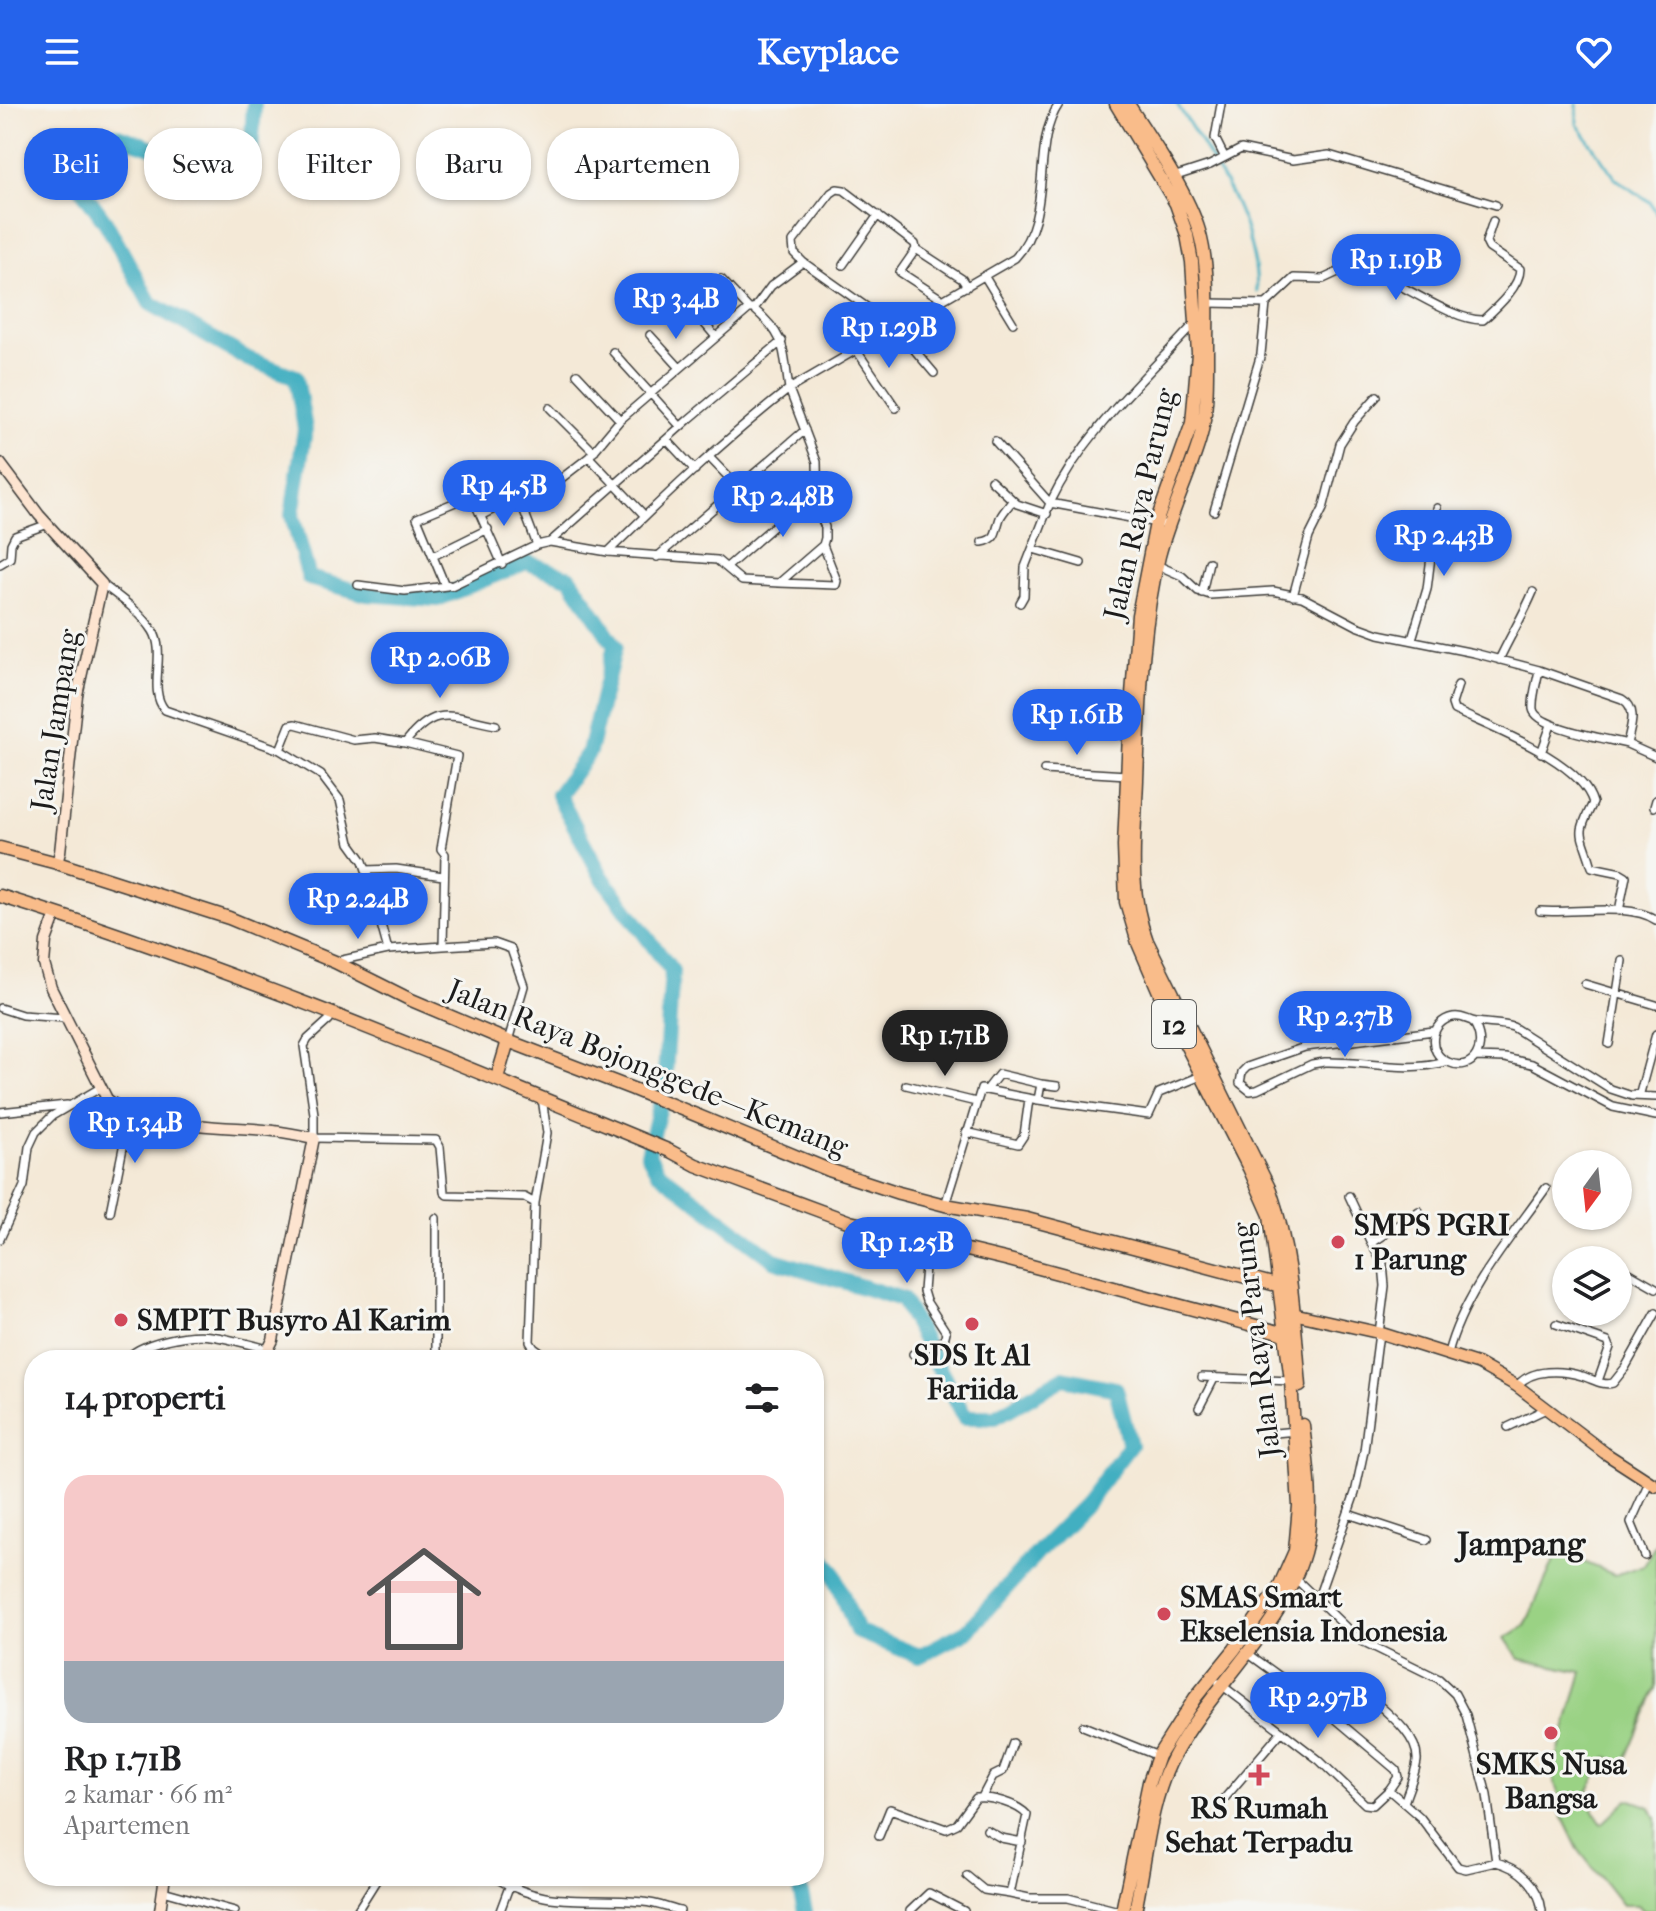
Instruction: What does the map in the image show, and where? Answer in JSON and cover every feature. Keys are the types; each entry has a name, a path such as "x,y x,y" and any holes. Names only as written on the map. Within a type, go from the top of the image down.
{"highway":[{"name":"Jalan Raya Parung","path":"1116,104 1199,232 1206,262 1207,303 1204,422 1162,524 1143,667 1133,875 1135,900 1147,941 1215,1093 1270,1190 1286,1242 1290,1335 1310,1499 1308,1532 1295,1578 1275,1613 1246,1652 1195,1698 1158,1756 1149,1782 1121,1911"},
{"name":"Jalan Raya Parung","path":"1128,104 1167,179 1187,235 1192,262 1198,353 1192,423 1142,589 1132,659 1126,902 1138,943 1160,994 1201,1076 1215,1093"},
{"name":"Jalan Raya Bojonggede—Kemang","path":"0,848 229,918 335,962 409,999 508,1041 829,1170 945,1205 1027,1219 1286,1287"},
{"path":"0,896 223,971 497,1078 670,1151 696,1165 827,1214 885,1232 1009,1260 1290,1335"},
{"path":"497,1078 508,1041"},
{"name":"Jalan Raya Parung","path":"1135,1911 1158,1795 1172,1760 1216,1681 1279,1587 1295,1551 1299,1506 1290,1335"}],"main road":[{"path":"1288,1312 1377,1332 1478,1364 1517,1386 1605,1453 1653,1484"}],"street":[{"path":"608,552 709,457 789,389 1015,258 1030,239 1038,209 1050,120 1059,104"},
{"path":"1221,104 1215,138 1224,156"},
{"path":"1167,179 1241,149 1293,160 1337,156 1496,205"},
{"path":"934,373 895,327 803,262 794,253 793,242 834,190 844,190 915,244 916,249 962,279 967,287"},
{"path":"843,265 878,215"},
{"path":"1214,511 1261,354 1266,304 1294,278 1323,279 1351,266 1480,320 1486,318 1520,275 1520,269 1489,248 1486,242 1493,221"},
{"path":"916,249 900,272 943,300"},
{"path":"523,508 592,455 620,420 752,309 771,286 803,262"},
{"path":"985,277 1013,323"},
{"path":"358,585 403,591 455,586 537,545 550,542 608,552 717,560 742,581 836,585 823,545 825,533 818,511 817,462 789,389 782,341 771,324 721,279"},
{"path":"1514,286 1526,291"},
{"path":"1207,303 1266,304"},
{"path":"693,310 716,337"},
{"path":"1020,603 1024,596 1025,567 1064,473 1085,442 1195,323"},
{"path":"650,335 680,368"},
{"path":"550,542 680,426 782,341"},
{"path":"857,351 896,408"},
{"path":"613,352 680,426"},
{"path":"577,374 620,420"},
{"path":"1293,596 1309,537 1323,509 1340,444 1377,396"},
{"path":"550,408 645,516"},
{"path":"657,557 805,430"},
{"path":"667,440 695,470"},
{"path":"995,441 1050,503 1162,524"},
{"path":"709,457 738,487"},
{"path":"0,463 48,524 102,584 153,631 159,656 158,696 162,707 170,713 280,750 311,767 330,784 340,800 350,843 363,861 388,950"},
{"path":"991,480 1012,501 1047,514"},
{"path":"727,567 819,487"},
{"path":"448,585 444,583 417,524 418,517 458,501 476,502 502,564"},
{"path":"982,542 992,540 997,534 999,520 1012,501"},
{"path":"482,515 506,503 523,508"},
{"path":"523,508 537,545"},
{"path":"1412,639 1427,589 1437,508"},
{"path":"0,564 10,558 15,536 48,524"},
{"path":"433,556 488,529"},
{"path":"779,583 823,545"},
{"path":"1033,549 1081,563"},
{"path":"1200,592 1209,562"},
{"path":"1157,565 1182,576 1200,592 1221,596 1273,591 1302,597 1379,634 1539,670 1628,703 1632,711 1627,744"},
{"name":"Jalan Jampang","path":"57,863 77,695 102,584"},
{"path":"1499,660 1533,592"},
{"path":"1539,670 1533,710 1537,716 1551,725 1627,744 1656,757"},
{"path":"1458,685 1452,708 1564,766 1592,798 1593,805 1583,819 1580,832 1592,867 1626,876 1619,911"},
{"path":"405,743 427,719 442,715 496,725"},
{"path":"280,750 292,724 354,740 375,738 457,756 441,849 445,854 443,946"},
{"path":"1541,753 1551,725"},
{"path":"1044,770 1127,775"},
{"path":"366,870 396,869 443,876"},
{"path":"1540,911 1634,911 1656,920"},
{"path":"56,914 46,941 44,964 51,988 100,1088 107,1099 130,1113 193,1125 269,1130 314,1138 436,1140 440,1147 447,1195 524,1197 535,1203"},
{"path":"335,962 388,950 494,943 511,949 524,986 508,1041"},
{"path":"1609,1044 1622,961"},
{"path":"1585,984 1656,1005"},
{"path":"0,1008 22,1015 65,1018"},
{"path":"1445,1062 1437,1054 1433,1042 1434,1031 1441,1022 1451,1017 1463,1017 1473,1022 1513,1027 1611,1089 1632,1096 1656,1097"},
{"path":"135,1350 203,1335 268,1349 273,1340 314,1138 314,1114 304,1046 329,1020"},
{"path":"1215,1093 1241,1085 1257,1090 1312,1064 1344,1062 1427,1067 1445,1062 1466,1063 1475,1057 1481,1045 1480,1032 1473,1022"},
{"path":"1241,1085 1242,1072 1247,1067 1305,1047 1434,1031"},
{"path":"1632,1096 1640,1093 1656,1034"},
{"path":"1305,1047 1312,1064"},
{"path":"1475,1057 1505,1058 1532,1064 1613,1107 1656,1116"},
{"path":"988,1088 999,1074 1057,1086"},
{"path":"945,1205 981,1089 988,1088 1034,1100 1149,1115 1159,1093 1201,1076"},
{"path":"966,1132 1018,1144 1041,1084"},
{"path":"906,1085 976,1102"},
{"path":"0,1239 24,1186 32,1139 49,1118 100,1088"},
{"path":"539,1350 530,1342 535,1203 547,1133 542,1098"},
{"path":"0,1112 74,1104"},
{"path":"110,1212 130,1113"},
{"path":"1448,1353 1455,1327 1470,1298 1546,1188"},
{"path":"1314,1596 1348,1514 1364,1451 1385,1286 1383,1264 1349,1196"},
{"path":"1371,1243 1419,1211"},
{"path":"436,1218 436,1350"},
{"path":"909,1237 910,1244 926,1254 923,1291 946,1332 944,1340 913,1354"},
{"path":"1632,1274 1656,1288"},
{"path":"1517,1386 1533,1373 1570,1373 1610,1384 1619,1377 1656,1313"},
{"path":"1562,1326 1609,1343 1598,1381"},
{"path":"1202,1377 1291,1381"},
{"path":"1199,1408 1215,1377"},
{"path":"1508,1427 1546,1409"},
{"path":"1275,1433 1296,1431"},
{"path":"1645,1556 1631,1519 1653,1484"},
{"path":"1348,1514 1427,1540"},
{"path":"1295,1578 1358,1639 1439,1679 1455,1694 1466,1715 1487,1795 1496,1862"},
{"path":"1216,1681 1319,1760 1365,1804 1373,1805 1389,1790 1398,1777 1396,1770 1318,1704 1246,1652"},
{"path":"1365,1693 1394,1720 1415,1747 1416,1765 1404,1803"},
{"path":"1083,1726 1158,1756"},
{"path":"1224,1799 1282,1731"},
{"path":"879,1836 890,1809 946,1829 957,1824 972,1801 982,1797 993,1776 1003,1771 1013,1743"},
{"path":"1389,1790 1430,1829 1458,1867 1466,1869 1496,1862 1523,1873 1541,1903 1542,1911"},
{"path":"982,1797 1025,1812 1027,1819 1010,1894"},
{"path":"987,1830 1001,1838 1022,1842"},
{"path":"967,1876 984,1890 1029,1898 1068,1898 1121,1911"},
{"path":"160,1911 164,1886"},
{"path":"357,1911 373,1886"},
{"path":"500,1911 509,1887 555,1902 644,1902 680,1911"},
{"path":"163,1891 235,1911"},
{"path":"910,1911 929,1893 964,1911"}],"green space":[{"path":"1656,1543 1656,1688 1624,1763 1606,1757 1586,1797 1602,1824 1628,1799 1651,1807 1656,1819 1656,1911 1644,1911 1638,1905 1622,1905 1578,1849 1561,1814 1552,1774 1582,1672 1520,1659 1505,1638 1525,1626 1558,1551 1615,1575 1644,1565"}],"waterway":[{"path":"254,104 251,156 174,155 115,135 79,185 106,223 150,303 248,359 296,377 305,429 292,515 309,578 367,594 437,599 526,562 570,578 615,646 589,752 558,795 602,877 672,971 664,1090 648,1154 657,1171 774,1260 902,1299 965,1417 995,1417 1063,1378 1116,1389 1130,1445 1083,1507 967,1631 919,1656 857,1631 832,1569 824,1561"},
{"path":"1177,104 1218,171 1241,217 1250,241 1257,292"},
{"path":"1577,104 1577,124 1616,179 1650,202 1656,213"},
{"path":"799,1886 805,1911"}],"place":[{"name":"SMPS PGRI 1 Parung","path":"1338,1242"},
{"name":"SMPIT Busyro Al Karim","path":"121,1320"},
{"name":"SDS It Al Fariida","path":"972,1324"},
{"name":"SMAS Smart Ekselensia Indonesia","path":"1164,1614"},
{"name":"SMKS Nusa Bangsa","path":"1551,1733"},
{"name":"RS Rumah Sehat Terpadu","path":"1259,1775"}],"district":[{"name":"Jampang","path":"1521,1543"}]}
